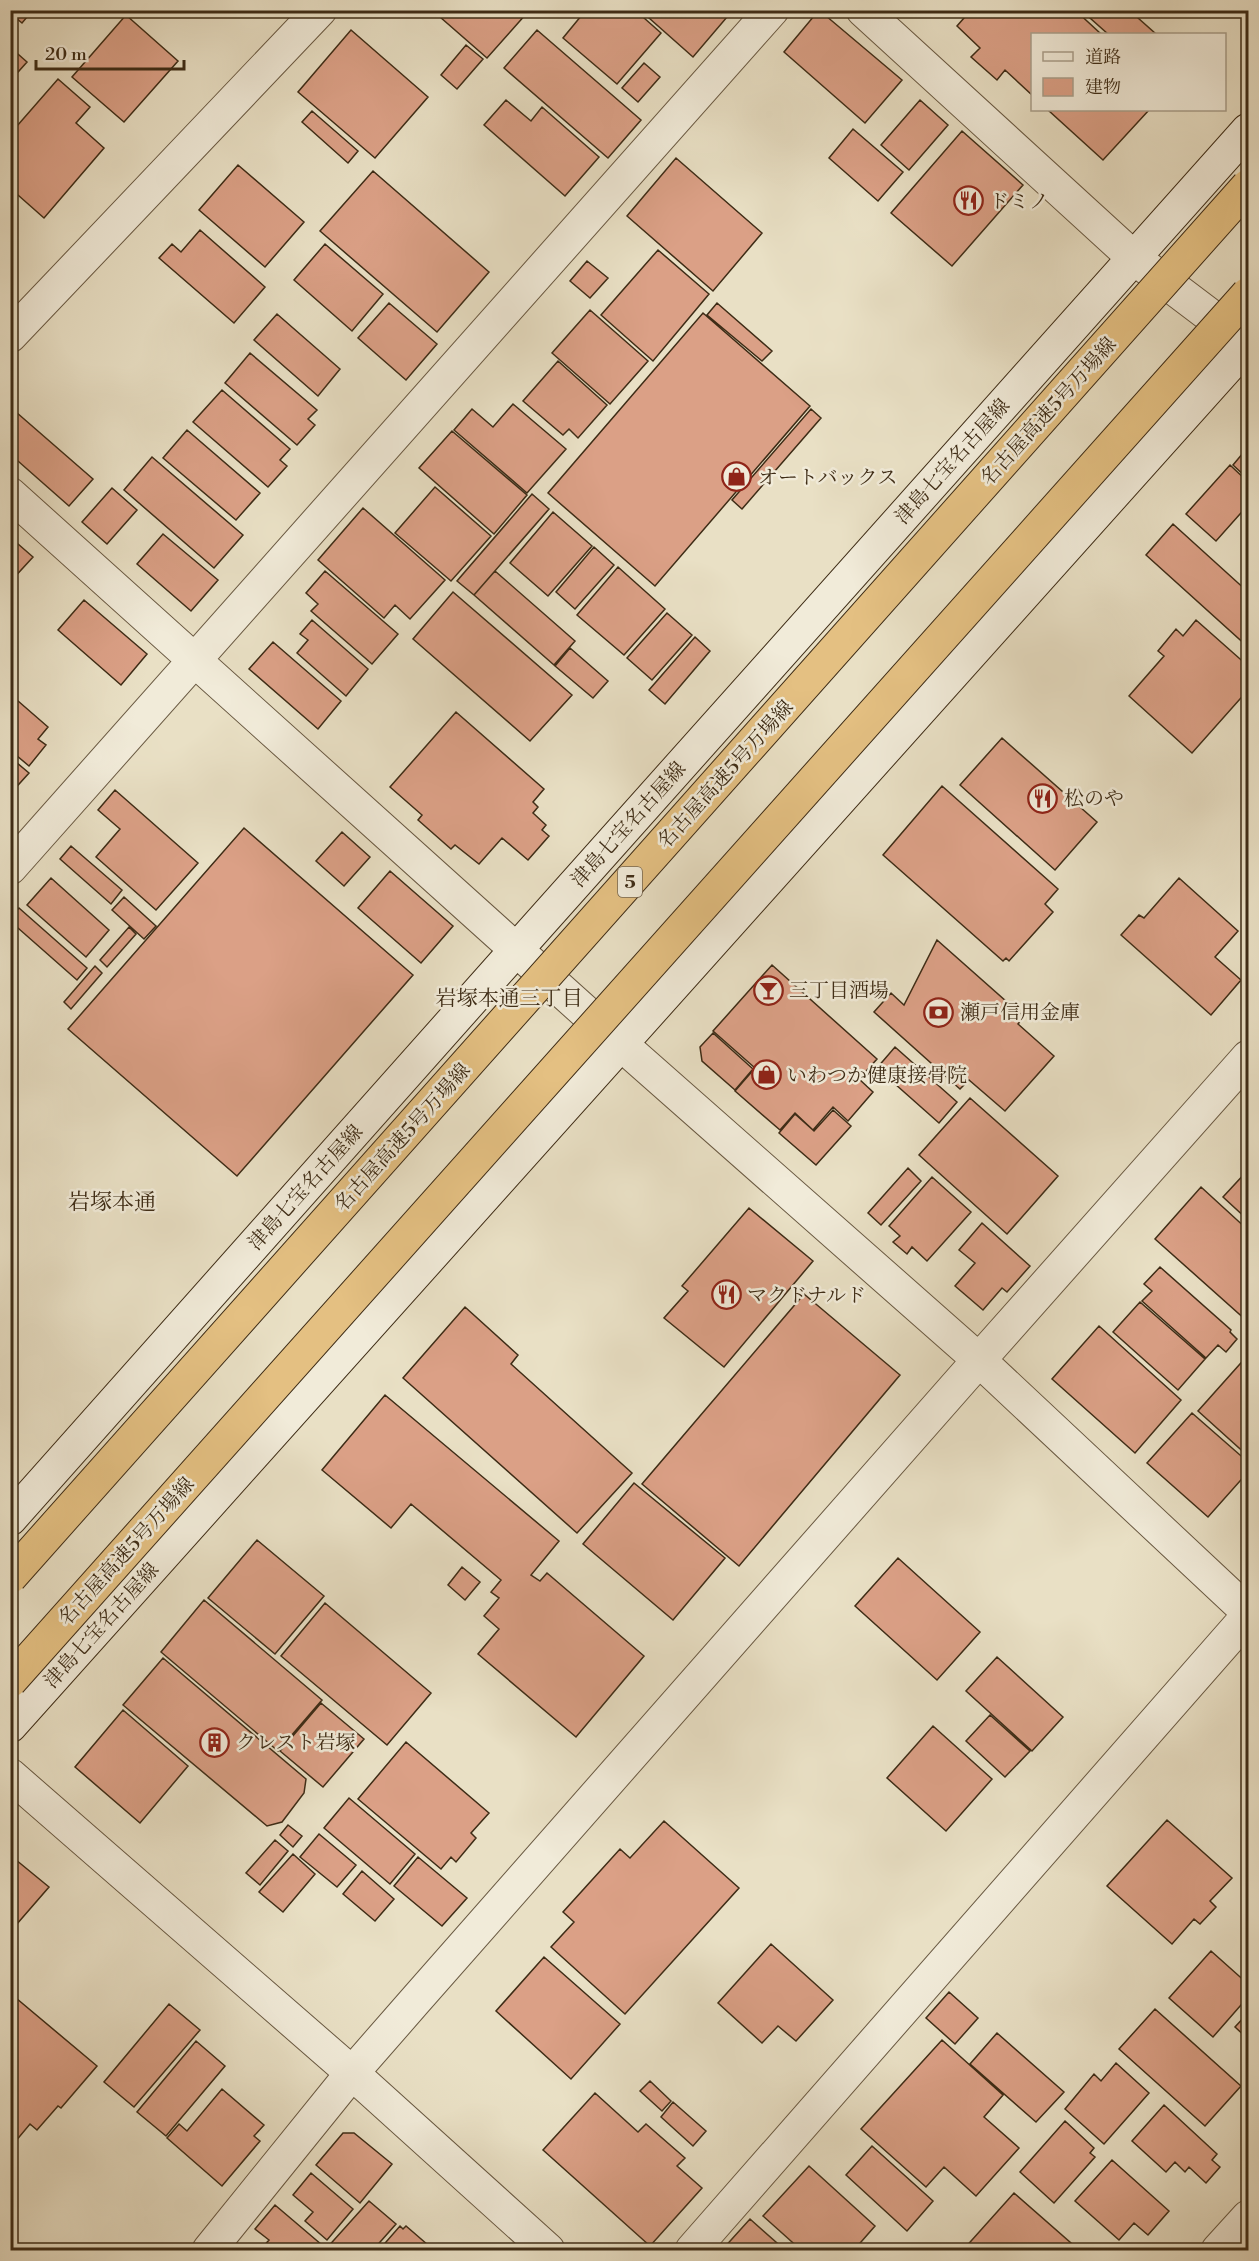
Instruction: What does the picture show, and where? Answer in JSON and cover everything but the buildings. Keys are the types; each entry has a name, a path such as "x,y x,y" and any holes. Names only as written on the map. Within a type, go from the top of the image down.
{"highway":[{"name":"名古屋高速5号万場線","path":"10,1577 1248,186"},
{"name":"名古屋高速5号万場線","path":"10,1681 1248,294"}],"street":[{"path":"10,336 320,10"},
{"path":"10,868 772,10"},
{"path":"863,10 1134,258 1248,344"},
{"name":"津島七宝名古屋線","path":"10,1519 1248,130"},
{"name":"津島七宝名古屋線","path":"10,1726 1248,344"},
{"path":"10,494 622,1045 979,1360 1248,1614 692,2250"},
{"path":"209,2250 352,2073 1248,1057"},
{"path":"10,1775 352,2073 548,2250"},
{"path":"1218,2250 1248,2217"}],"place":[{"name":"ドミノ","path":"968,201"},
{"name":"オートバックス","path":"737,477"},
{"name":"松のや","path":"1043,798"},
{"name":"三丁目酒場","path":"768,990"},
{"name":"瀬戸信用金庫","path":"939,1012"},
{"name":"いわつか健康接骨院","path":"766,1075"},
{"name":"マクドナルド","path":"726,1295"},
{"name":"クレスト岩塚","path":"215,1742"}],"district":[{"name":"岩塚本通三丁目","path":"509,998"},
{"name":"岩塚本通","path":"112,1201"}]}
